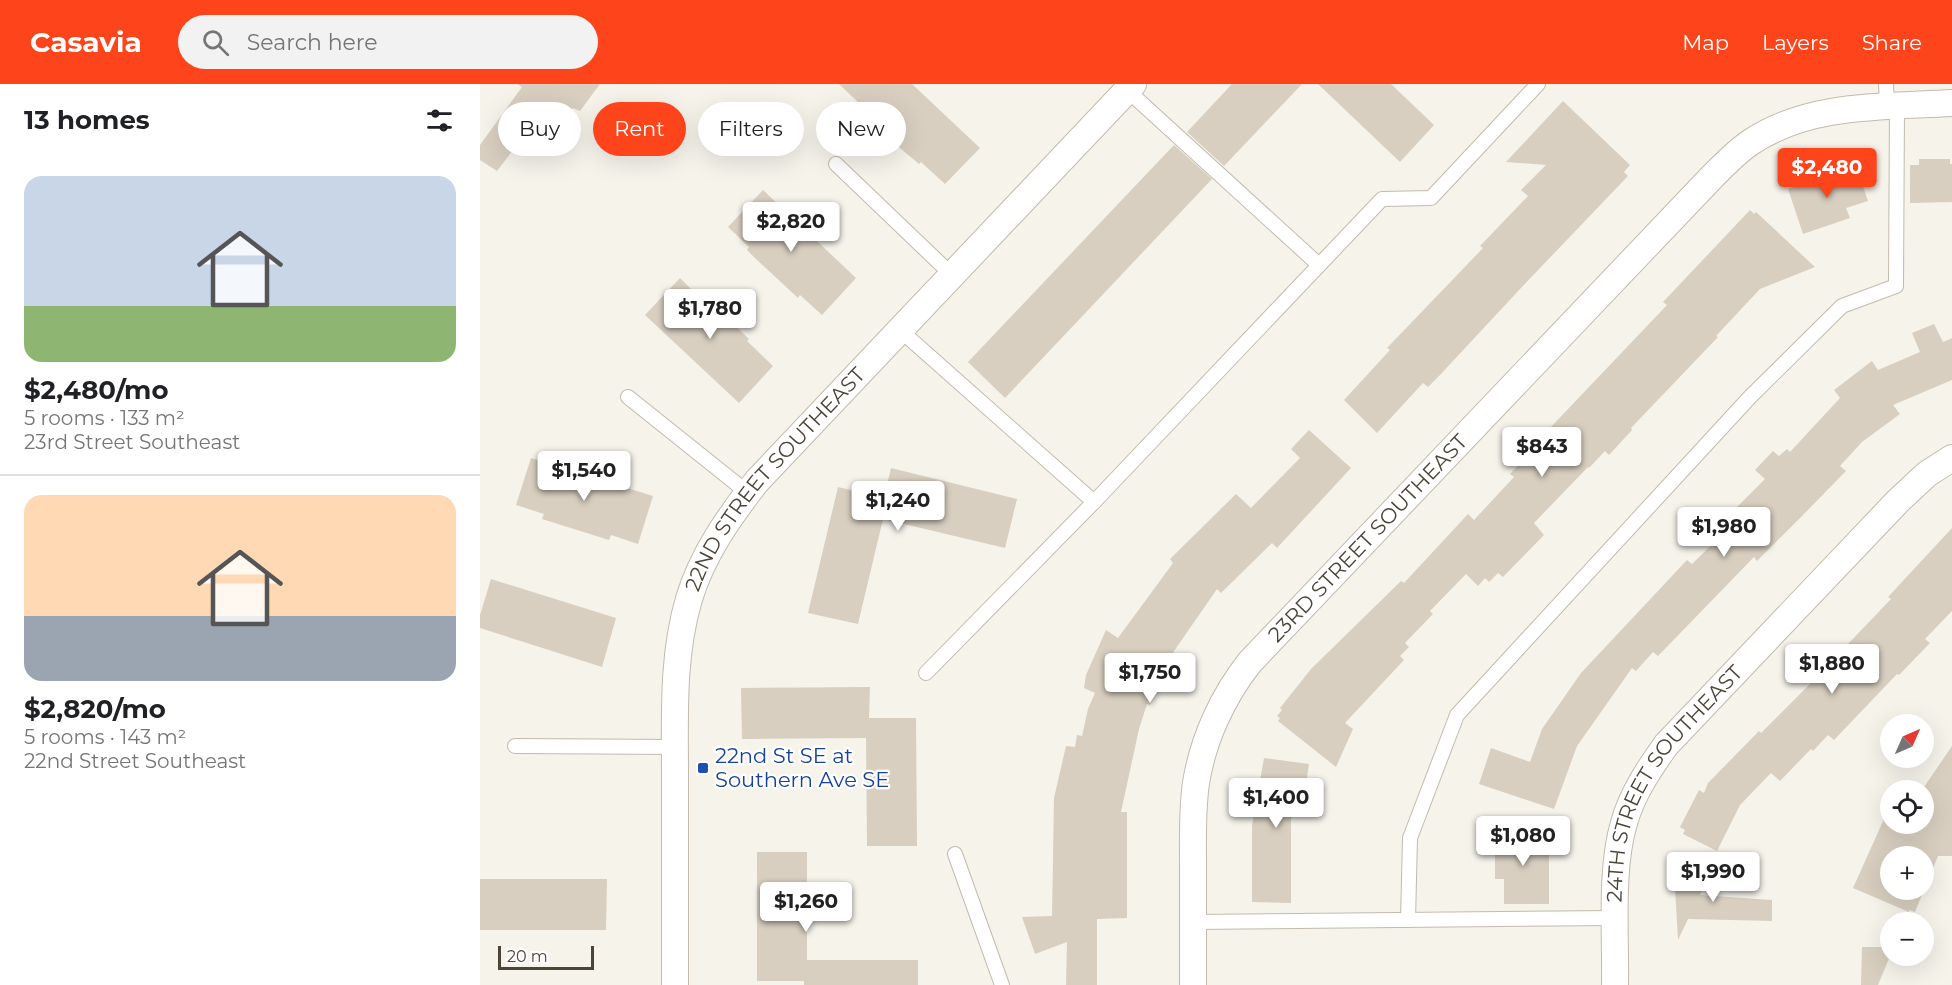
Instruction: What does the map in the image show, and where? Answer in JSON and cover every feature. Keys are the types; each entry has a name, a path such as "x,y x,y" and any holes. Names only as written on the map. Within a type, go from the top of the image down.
{"street":[{"name":"22ND STREET SOUTHEAST","path":"675,985 675,679 689,598 709,550 748,493 1130,87"},
{"name":"23RD STREET SOUTHEAST","path":"1194,985 1193,828 1196,782 1204,752 1220,710 1233,685 1250,662 1731,158 1760,136 1798,120 1838,110 1890,99 1952,103"},
{"name":"24TH STREET SOUTHEAST","path":"1615,985 1617,858 1623,824 1632,801 1650,768 1666,746 1898,501 1927,474 1952,458"}],"lane":[{"path":"926,673 1094,502 1382,199 1431,198 1538,84"},
{"path":"1130,87 1319,265"},
{"path":"1408,920 1410,838 1457,715 1750,397 1842,306 1896,286 1890,99"},
{"path":"836,164 952,275"},
{"path":"900,330 1094,502"},
{"path":"628,397 748,493"},
{"path":"515,746 675,747"},
{"path":"955,854 1002,985"},
{"path":"1193,922 1616,918"}],"building":[{"path":"517,84 600,84 581,110 581,102 511,102 522,87"},
{"path":"839,84 912,84 980,148 945,184 921,162 919,164 906,153 906,102 858,102"},
{"path":"1232,84 1302,84 1224,166 1187,132"},
{"path":"1318,84 1391,84 1434,125 1400,162"},
{"path":"1563,101 1630,165 1624,172 1628,176 1439,376 1428,387 1423,383 1377,433 1344,400 1390,350 1387,348 1483,248 1480,246 1528,196 1521,190 1546,165 1506,162"},
{"path":"498,120 498,156 508,156 497,171 480,160 480,145"},
{"path":"1174,145 1212,179 1005,398 968,362"},
{"path":"1919,159 1950,159 1952,202 1910,203 1910,165 1919,165"},
{"path":"1856,166 1868,201 1846,208 1850,218 1803,234 1788,189"},
{"path":"763,190 856,278 822,315 800,295 798,298 756,259 747,250 749,247 728,227"},
{"path":"1750,210 1754,214 1756,212 1815,267 1760,289 1716,336 1718,337 1631,428 1632,430 1609,455 1605,451 1534,523 1544,535 1503,577 1498,573 1489,582 1485,578 1478,586 1466,574 1430,611 1433,614 1405,643 1409,647 1400,656 1404,660 1345,723 1353,729 1336,767 1278,721 1280,718 1277,716 1282,710 1280,708 1311,669 1401,581 1404,583 1468,514 1474,520 1514,477 1510,474 1551,431 1549,429 1667,305 1663,302"},
{"path":"680,278 704,302 707,299 749,339 747,341 773,366 739,403 645,315"},
{"path":"1934,324 1943,342 1952,338 1952,380 1893,405 1900,414 1862,442 1840,466 1846,471 1803,515 1757,561 1754,557 1658,656 1653,652 1636,671 1632,668 1577,746 1554,809 1479,784 1491,748 1530,762 1542,729 1581,673 1687,560 1692,564 1731,526 1724,520 1765,479 1755,470 1773,451 1779,456 1787,449 1790,452 1840,398 1834,390 1872,361 1878,370 1920,352 1912,333"},
{"path":"1309,430 1351,468 1277,548 1272,543 1221,593 1217,589 1172,654 1157,692 1150,705 1147,704 1139,729 1121,812 1127,812 1127,918 1097,919 1097,985 1066,985 1067,942 1035,954 1022,917 1052,916 1054,798 1066,746 1075,747 1077,735 1082,736 1088,709 1095,693 1084,688 1086,675 1106,630 1118,638 1173,563 1170,559 1236,494 1251,508 1300,458 1291,449"},
{"path":"531,458 653,496 638,544 611,535 609,540 542,519 544,514 516,505"},
{"path":"891,468 1017,499 1005,548 883,519 858,624 808,613 838,487 884,498"},
{"path":"1952,528 1952,611 1925,639 1930,643 1834,740 1828,735 1780,781 1771,773 1740,805 1717,851 1683,834 1685,830 1680,827 1699,790 1704,793 1708,783 1759,731 1761,733 1805,689 1891,599 1888,597"},
{"path":"491,579 616,618 602,667 480,628 480,615"},
{"path":"870,687 869,718 916,718 917,846 867,846 866,738 742,739 741,688"},
{"path":"1952,746 1952,856 1938,856 1934,866 1934,846 1880,846 1880,900 1853,888 1880,828 1880,834 1934,834 1934,780 1929,780"},
{"path":"1264,758 1309,764 1302,811 1291,810 1291,903 1252,902 1252,826"},
{"path":"1495,832 1549,832 1549,904 1504,904 1504,879 1495,879"},
{"path":"757,852 807,852 807,960 918,960 918,985 804,985 804,981 757,981"},
{"path":"1674,871 1711,871 1700,895 1772,900 1772,921 1688,919 1678,940"},
{"path":"480,879 607,879 606,930 480,930"},
{"path":"1881,900 1920,900 1915,912 1909,910 1909,912"},
{"path":"1862,947 1880,947 1880,966 1886,966 1878,985 1861,985"}],"place":[{"name":"22nd St SE at Southern Ave SE","path":"703,768"}]}
